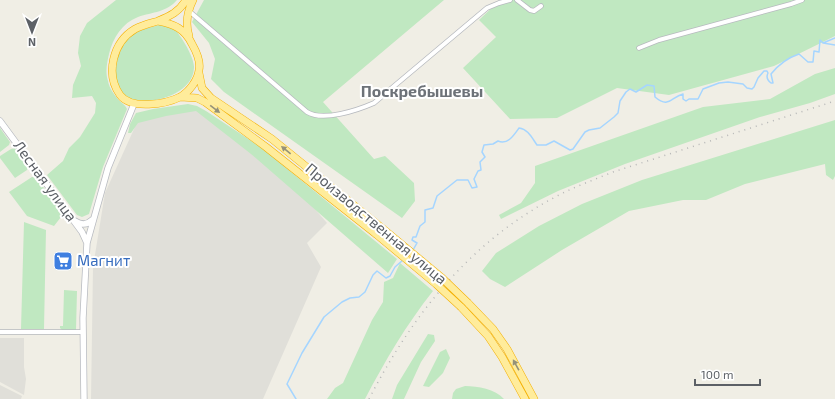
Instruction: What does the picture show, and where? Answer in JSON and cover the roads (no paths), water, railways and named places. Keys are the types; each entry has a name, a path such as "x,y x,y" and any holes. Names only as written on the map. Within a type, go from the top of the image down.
{"highway":[{"path":"158,21 177,26 189,38 196,51 199,61 199,71 194,83 186,93 180,97 148,104 134,104 128,102 122,97 116,90 113,80 113,63 121,42 136,28 172,15 186,0"},
{"path":"189,38 187,19 193,0"},
{"name":"Производственная улица","path":"199,71 202,88 211,98 272,139 441,277 468,302 493,329 507,349 534,399"},
{"name":"Производственная улица","path":"180,97 198,98 205,102 266,147 376,234 436,284 461,307 488,336 499,351 525,399"}],"main road":[{"path":"84,399 83,332 87,243 92,220 108,168 134,104"},
{"name":"Лесная улица","path":"0,121 82,232 87,243"},
{"path":"73,220 84,224 89,223 92,220"}],"street":[{"path":"189,11 307,112 314,116 324,117 366,107 374,103 487,8 510,0"},
{"path":"517,0 530,10 534,11 541,6"},
{"path":"639,48 659,40 802,0"},
{"path":"0,332 83,332"}],"waterway":[{"path":"413,250 417,243 412,240 413,237 416,237 420,226 425,222 425,210 433,208 437,196 457,180 468,180 472,188 477,187 474,179 478,171 481,170 480,162 485,157 482,152 484,145 493,144 498,141 505,142 513,136 519,128 525,130 537,145 546,145 554,141 570,150 573,149 585,132 600,128 618,113 620,101 630,89 636,92 647,85 654,86 655,97 664,102 670,101 683,94 683,99 686,101 689,99 698,99 703,89 719,83 728,82 743,84 747,88 752,89 764,71 767,71 768,80 773,83 771,74 777,67 791,57 799,54 808,62 813,62 814,51 819,52 820,40 823,43 835,38"},
{"path":"823,43 835,45"},
{"path":"296,399 287,384 302,353 324,317 342,302 350,298 359,297 365,292 373,275 377,271 386,278 390,276 395,267 403,260"}],"railway":[{"path":"369,399 406,336 426,307 449,280 474,255 501,232 531,211 569,190 613,172 835,101"}],"place":[{"name":"Магнит","path":"63,261"}],"district":[{"name":"Поскребышевы","path":"422,91"}]}
